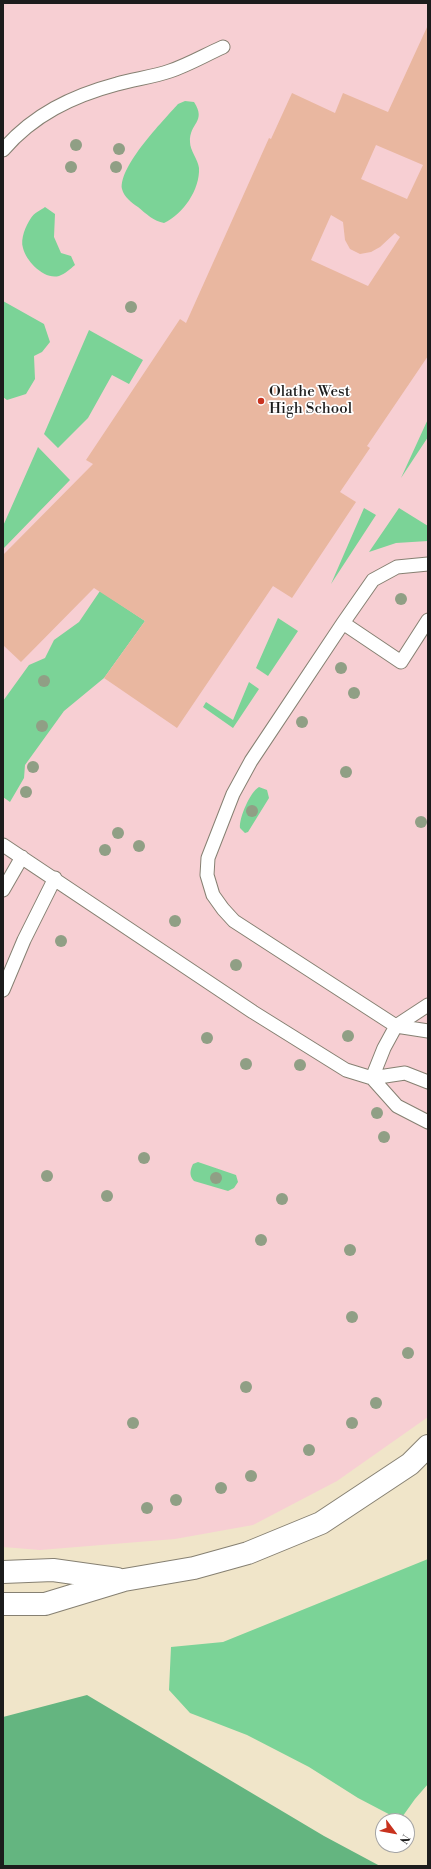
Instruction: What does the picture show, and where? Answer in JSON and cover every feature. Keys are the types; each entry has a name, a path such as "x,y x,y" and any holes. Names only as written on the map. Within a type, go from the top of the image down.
{"street":[{"path":"3,1604 44,1604 124,1580 194,1568 248,1553 321,1523 419,1462 428,1446"},
{"path":"3,1572 54,1570 124,1580"}],"lane":[{"path":"3,150 12,139 36,118 66,102 115,84 170,71 223,47"},
{"path":"428,564 397,567 373,580 251,761 233,794 208,858 207,875 213,895 234,921 396,1026 428,1030"},
{"path":"343,623 401,662 428,620"},
{"path":"3,845 55,878 253,1012 346,1070 372,1078 405,1073 428,1082"},
{"path":"3,890 22,858"},
{"path":"3,990 24,940 55,878"},
{"path":"372,1078 396,1026 428,1005"},
{"path":"372,1078 397,1106 428,1122"}],"shaded area":[{"path":"3,3 428,3 428,1417 337,1481 253,1525 175,1539 40,1550 3,1547"}],"green space":[{"path":"185,101 194,102 199,114 190,136 190,142 191,149 199,168 199,176 197,185 184,207 178,214 164,223 150,217 128,200 122,189 123,179 127,168 143,144 178,104"},
{"path":"45,207 55,214 54,237 61,253 71,256 75,265 59,276 47,275 36,268 25,253 22,244 27,224 34,215"},
{"path":"3,301 44,324 50,342 42,352 34,356 35,379 26,394 7,400 3,397"},
{"path":"89,330 143,360 129,384 112,375 88,418 58,448 44,434"},
{"path":"428,419 428,437 401,478"},
{"path":"38,447 70,480 3,549 3,526"},
{"path":"364,508 376,515 331,584"},
{"path":"399,508 428,526 428,541 396,543 369,552"},
{"path":"100,591 145,621 104,678 64,711 25,765 24,778 10,802 3,797 3,701 29,665 45,658 54,640 79,622"},
{"path":"278,618 298,631 268,676 256,668"},
{"path":"249,682 259,689 233,728 203,707 206,702 233,720"},
{"path":"259,787 267,790 269,798 248,832 245,833 240,828 241,818 252,794"},
{"path":"198,1162 236,1175 238,1182 234,1188 228,1191 194,1181 191,1177 191,1171 193,1164"},
{"path":"428,1559 428,1784 405,1813 387,1813 358,1798 309,1767 247,1735 190,1713 169,1690 171,1647 223,1642"},
{"path":"87,1695 324,1836 380,1866 3,1866 3,1717"}],"building":[{"name":"Olathe West High School","path":"428,25 428,356 367,446 370,448 340,492 356,502 292,598 273,586 177,728 104,678 145,621 94,588 21,662 3,645 3,555 93,464 86,460 180,319 186,323 269,138 271,139 292,93 335,113 343,93 388,112","holes":["376,145 423,165 407,199 361,179","331,215 343,222 345,240 350,249 360,254 371,252 380,247 395,233 400,237 368,286 311,260"]}],"place":[{"name":"Olathe West High School","path":"261,401"}]}
